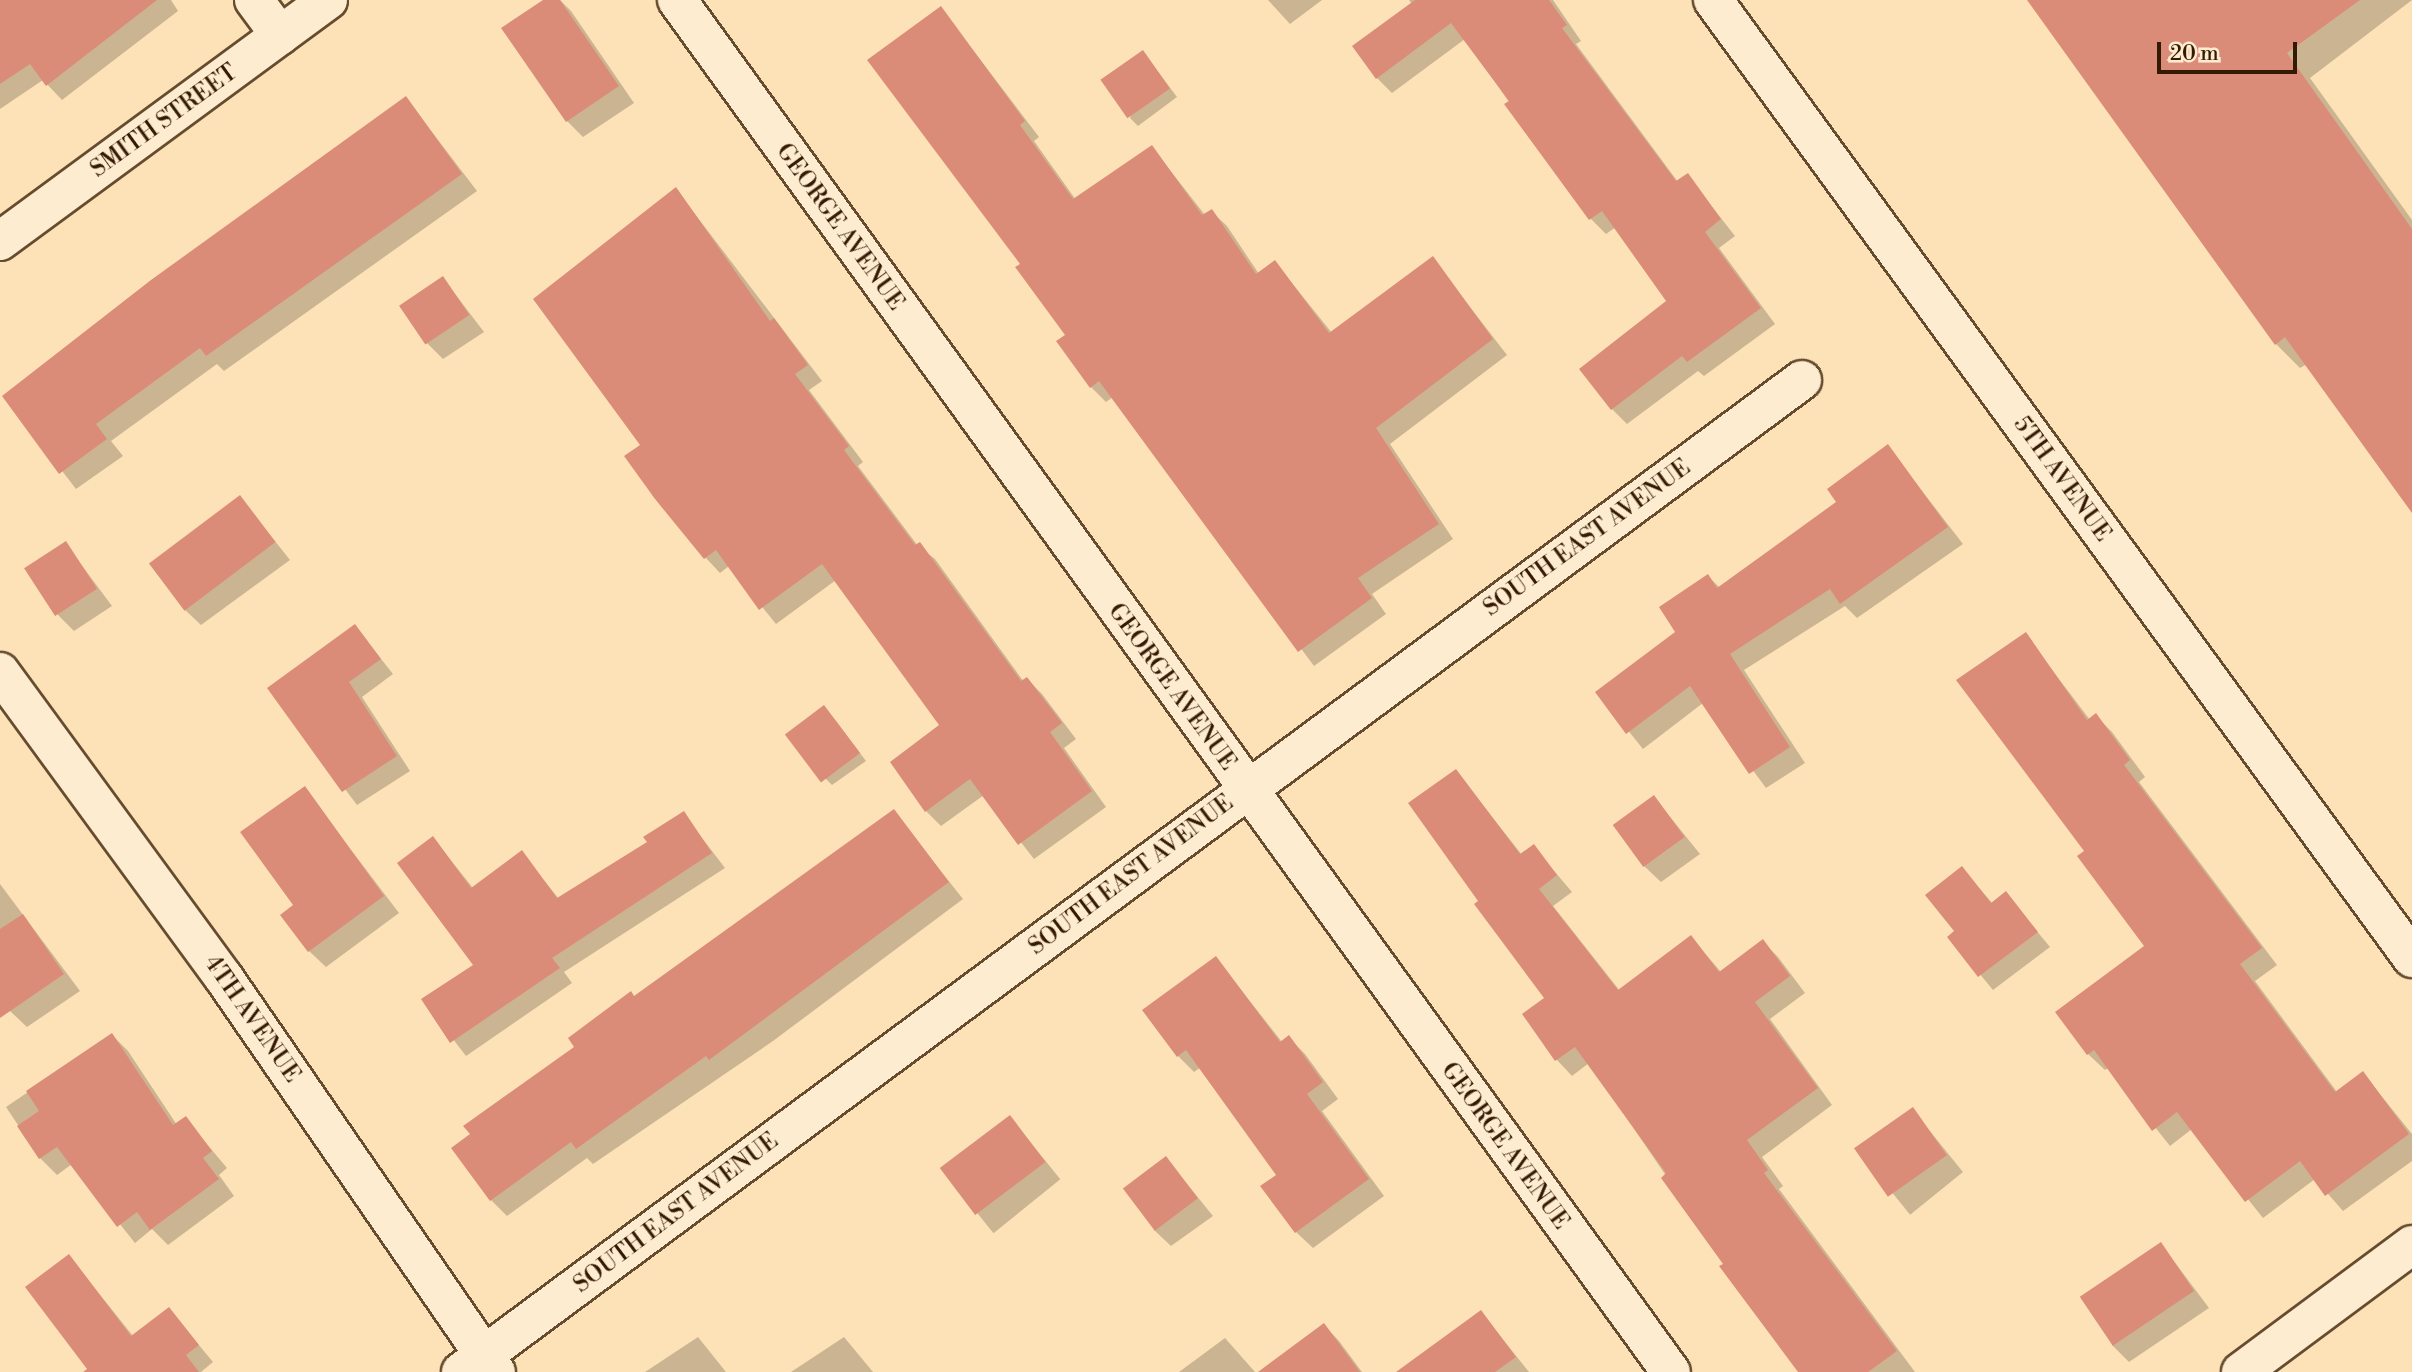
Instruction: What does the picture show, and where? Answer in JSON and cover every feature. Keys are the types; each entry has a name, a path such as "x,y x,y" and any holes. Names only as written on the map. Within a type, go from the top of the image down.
{"street":[{"path":"254,0 280,36"},
{"name":"SMITH STREET","path":"0,242 328,0"},
{"name":"GEORGE AVENUE","path":"677,0 1245,790 1671,1372"},
{"name":"5TH AVENUE","path":"1713,0 2412,958"},
{"name":"SOUTH EAST AVENUE","path":"480,1366 1245,790 1802,380"},
{"name":"4TH AVENUE","path":"0,672 224,978 480,1366"},
{"path":"2241,1372 2412,1245"}],"building":[{"path":"0,0 157,0 46,86 30,64 0,84"},
{"path":"543,0 560,0 619,86 566,122 501,28"},
{"path":"1415,0 1549,0 1567,25 1562,28 1676,181 1688,173 1721,219 1705,232 1761,308 1687,362 1682,356 1611,410 1579,369 1666,301 1602,211 1589,220 1504,104 1509,101 1451,23 1376,79 1352,46"},
{"path":"2027,0 2360,0 2287,53 2412,229 2412,513 2285,337 2275,345"},
{"path":"941,6 1025,121 1020,125 1073,199 1152,145 1202,215 1212,209 1256,274 1275,260 1329,333 1433,256 1493,339 1376,428 1439,524 1358,578 1372,598 1298,652 1099,381 1090,388 1056,341 1065,335 1015,267 1020,264 867,60"},
{"path":"1143,50 1170,89 1127,118 1100,80"},
{"path":"406,96 462,174 206,356 200,348 96,424 107,439 59,474 2,396 151,280"},
{"path":"676,187 770,321 774,318 808,365 795,374 849,446 844,450 915,545 920,542 1021,681 1027,677 1062,723 1050,732 1092,791 1018,845 970,779 925,812 890,762 939,725 822,564 759,610 716,550 704,559 655,499 624,456 640,445 533,299"},
{"path":"443,276 469,315 425,345 399,306"},
{"path":"1888,444 1948,527 1840,604 1830,589 1730,654 1790,747 1749,774 1690,686 1626,734 1595,692 1675,632 1659,607 1708,574 1717,588 1836,502 1827,489"},
{"path":"240,495 276,542 184,611 149,564"},
{"path":"66,541 97,589 55,616 24,568"},
{"path":"355,624 381,659 349,682 397,756 342,792 267,688"},
{"path":"2026,632 2087,720 2096,713 2130,760 2124,765 2262,948 2240,964 2335,1092 2363,1071 2409,1134 2325,1196 2300,1161 2245,1202 2177,1112 2152,1131 2094,1050 2087,1055 2055,1012 2144,946 2077,856 2084,851 1956,680"},
{"path":"824,705 860,753 821,782 785,734"},
{"path":"1456,769 1520,854 1534,844 1557,875 1539,889 1618,990 1691,935 1719,972 1763,939 1790,976 1755,1002 1818,1088 1747,1140 1768,1170 1764,1173 1897,1351 1868,1372 1798,1372 1719,1266 1723,1264 1661,1178 1666,1173 1575,1047 1555,1061 1522,1014 1544,998 1474,904 1478,901 1408,803"},
{"path":"305,786 384,896 308,952 280,915 293,905 240,832"},
{"path":"1654,795 1685,837 1643,867 1613,825"},
{"path":"894,809 949,882 709,1060 706,1056 576,1149 571,1142 490,1201 451,1148 470,1134 463,1126 574,1047 568,1038 631,991 634,996"},
{"path":"684,811 712,853 552,958 560,968 450,1043 421,999 473,965 397,863 433,836 471,888 522,850 557,898 647,842 643,837"},
{"path":"1962,866 1991,903 2006,891 2038,932 1978,977 1947,937 1954,931 1925,895"},
{"path":"23,914 64,974 0,1018 0,929"},
{"path":"1216,956 1280,1042 1289,1035 1323,1082 1307,1094 1369,1179 1295,1233 1260,1186 1276,1175 1186,1050 1177,1057 1142,1010"},
{"path":"112,1033 173,1125 186,1116 212,1151 203,1158 219,1179 150,1230 137,1212 117,1227 57,1147 39,1159 17,1126 39,1111 26,1091"},
{"path":"1913,1107 1947,1155 1888,1197 1854,1148"},
{"path":"1010,1115 1046,1162 975,1215 940,1168"},
{"path":"1166,1156 1198,1198 1155,1231 1123,1188"},
{"path":"2161,1242 2194,1291 2113,1346 2080,1297"},
{"path":"69,1254 131,1336 169,1307 199,1345 186,1355 199,1372 83,1372 87,1369 25,1287"},
{"path":"1481,1310 1516,1357 1495,1372 1396,1372"},
{"path":"1324,1323 1360,1372 1258,1372"}]}
